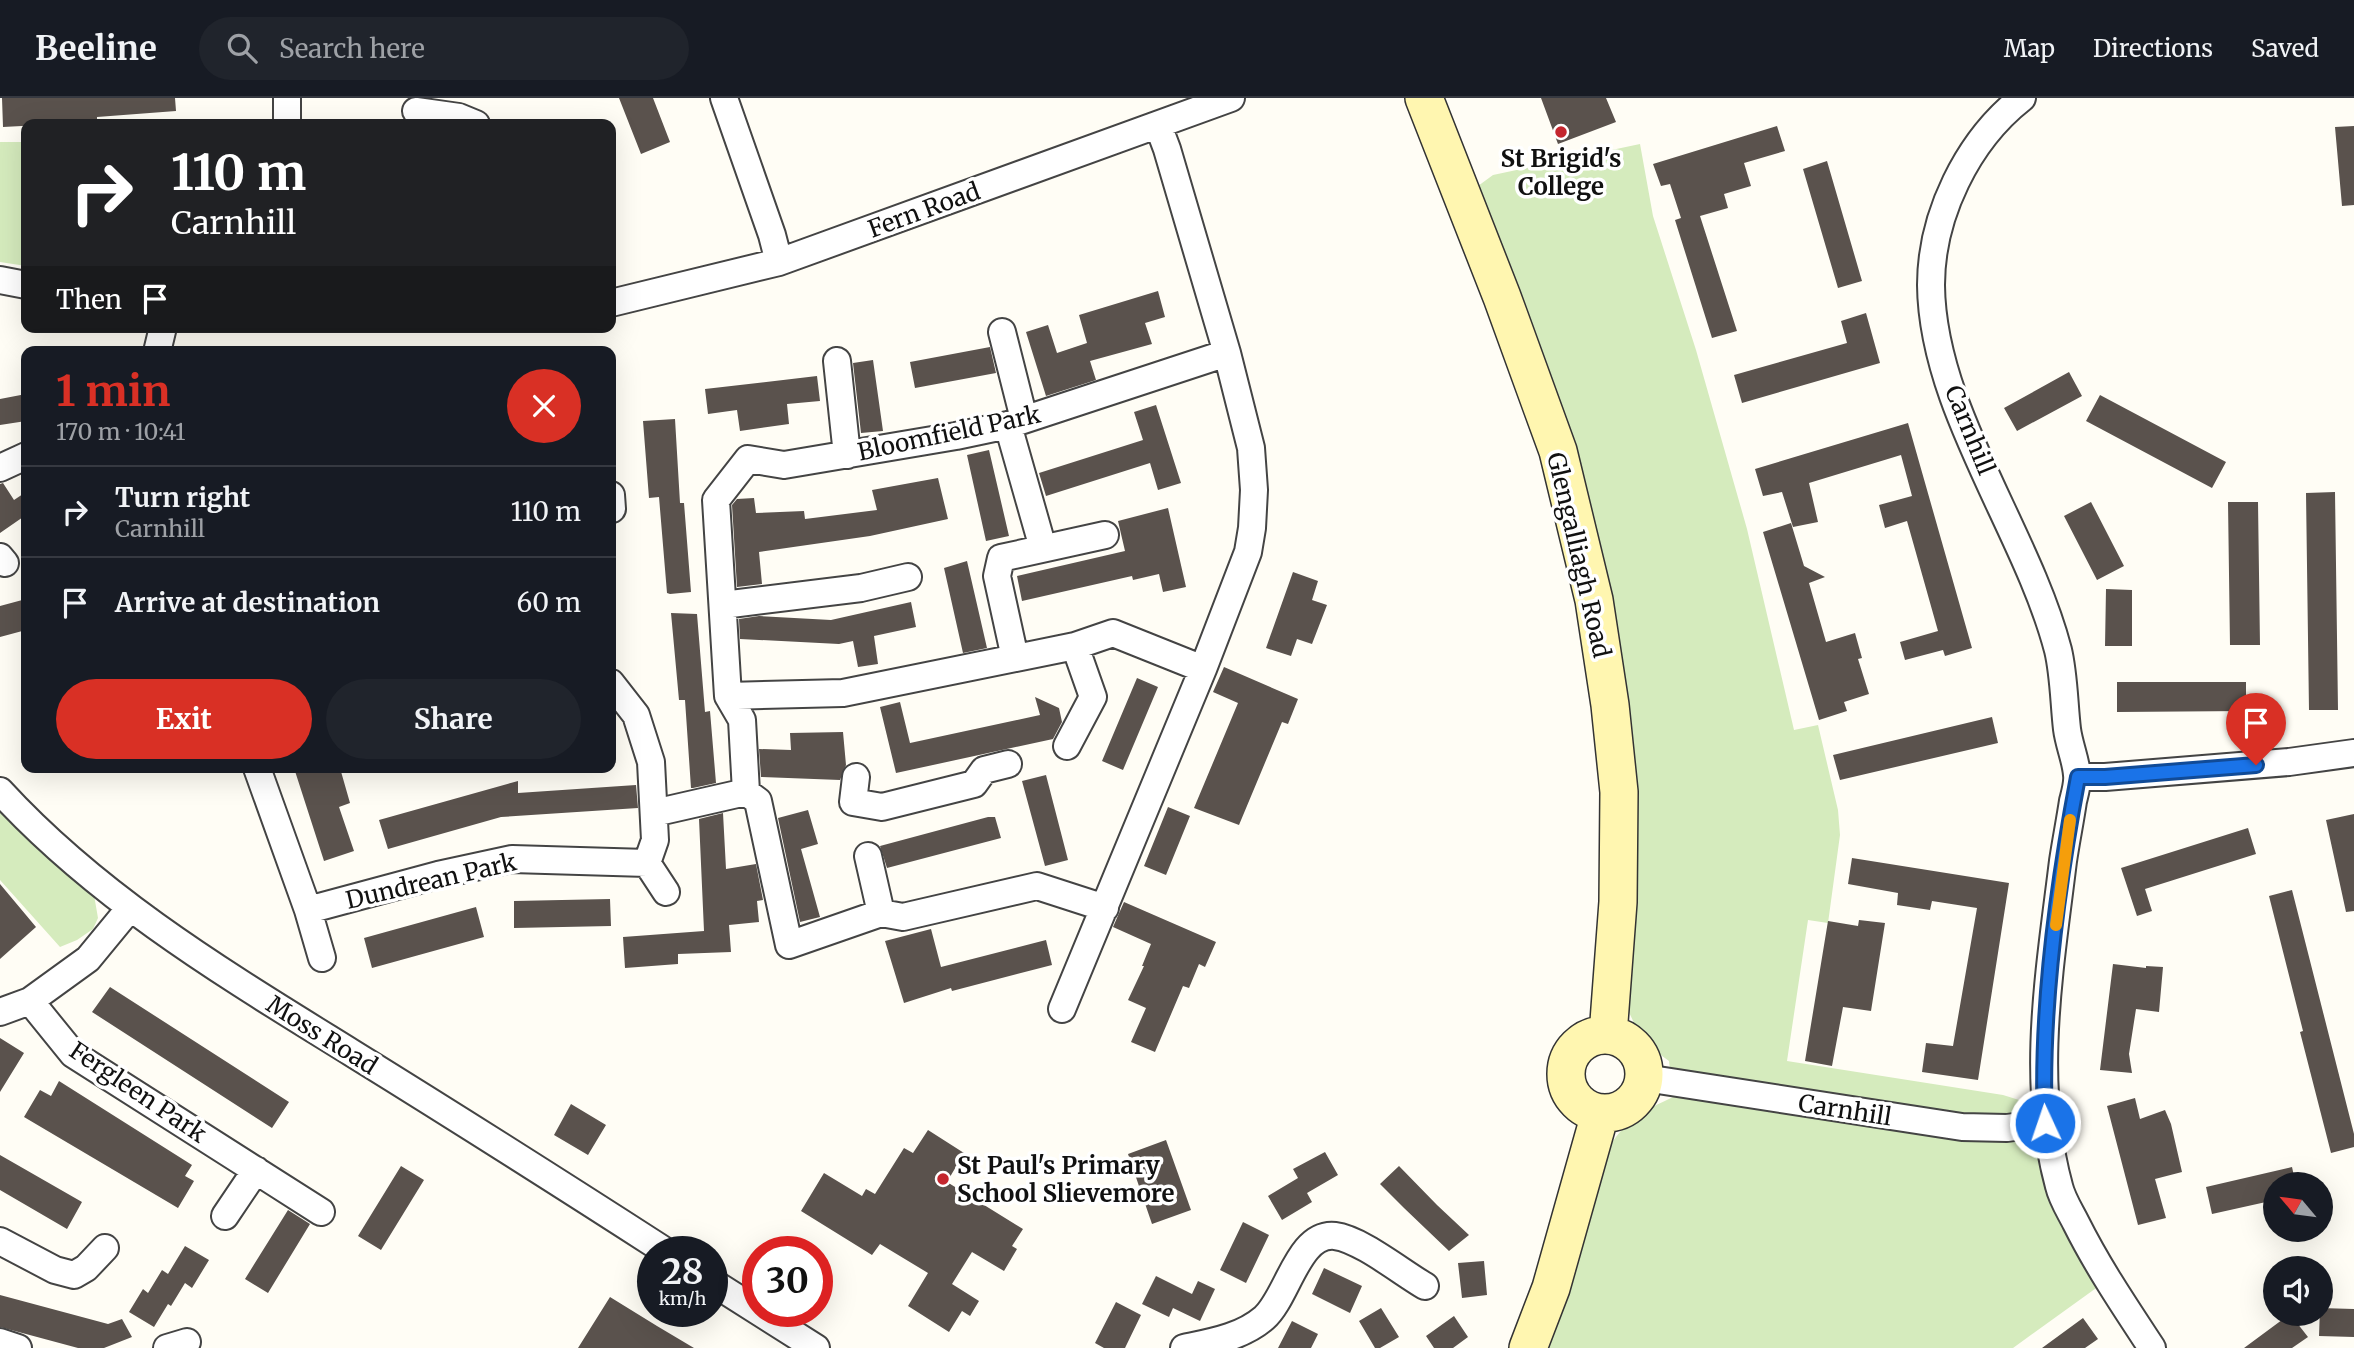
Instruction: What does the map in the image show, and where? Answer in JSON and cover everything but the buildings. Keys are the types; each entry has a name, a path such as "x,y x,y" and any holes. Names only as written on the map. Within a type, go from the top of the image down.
{"main road":[{"name":"Glengalliagh Road","path":"1424,98 1502,297 1558,451 1594,600 1610,705 1619,792 1618,902 1608,1035"},
{"path":"1608,1035 1632,1044 1645,1067 1645,1078 1641,1092 1634,1102 1613,1114 1600,1114 1578,1103 1570,1092 1566,1080 1567,1067 1577,1046 1586,1040 1608,1035"},
{"path":"1528,1348 1551,1288 1600,1114"}],"street":[{"path":"287,98 288,119"},
{"path":"724,98 779,262"},
{"name":"Fern Road","path":"616,302 779,262 1231,98"},
{"name":"Carnhill","path":"2022,98 1986,134 1966,163 1949,197 1936,240 1931,284 1935,325 1958,410 2044,607 2059,652 2068,734 2078,777 2065,848 2043,1069 2045,1123 2059,1190 2097,1264 2152,1348"},
{"path":"415,111 464,119"},
{"path":"1062,1009 1203,669 1248,552 1252,528 1254,490 1251,448 1227,353 1158,125"},
{"path":"0,280 21,284"},
{"path":"1002,332 1016,422 1043,548"},
{"name":"Bloomfield Park","path":"723,605 716,500 748,459 784,465 1016,422 1227,353"},
{"path":"837,361 847,455"},
{"path":"0,468 21,458"},
{"path":"1015,658 997,576 1001,558 1105,535"},
{"path":"746,792 742,720 735,695 723,605 861,588 908,577"},
{"path":"735,695 843,693 1075,646 1113,633 1203,669"},
{"path":"1067,746 1093,697 1075,646"},
{"path":"616,689 636,715 652,762 655,840 648,863 666,892"},
{"path":"2078,777 2289,762 2354,753"},
{"path":"856,777 853,802 881,807 974,784 984,770 1008,765"},
{"path":"259,773 308,910 322,958"},
{"name":"Moss Road","path":"0,791 84,870 130,908 208,963 641,1236"},
{"path":"654,813 746,792 758,801 789,946 881,913 903,917 1037,886 1105,908"},
{"path":"868,856 881,913"},
{"name":"Dundrean Park","path":"308,910 438,875 512,859 648,863"},
{"path":"0,1013 30,1002 88,959 130,908"},
{"name":"Fergleen Park","path":"30,1002 73,1054 321,1212"},
{"name":"Carnhill","path":"1645,1078 1962,1127 2007,1128 2045,1123"},
{"path":"225,1216 256,1170"},
{"path":"1184,1348 1220,1341 1242,1332 1266,1317 1281,1296 1307,1248 1319,1237 1334,1236 1352,1241 1424,1286"},
{"path":"0,1241 55,1270 74,1275 86,1268 105,1248"},
{"path":"728,1292 816,1348"},
{"path":"0,1342 18,1348"}],"green space":[{"path":"0,142 21,142 21,265 0,262"},
{"path":"1640,144 1653,216 1696,350 1747,529 1794,730 1818,725 1838,810 1840,835 1828,923 1808,920 1787,1061 2003,1095 2032,1104 2036,1153 2065,1228 2086,1270 2099,1286 2013,1348 1540,1348 1609,1147 1637,1116 1673,1097 1669,1061 1643,1042 1627,1008 1572,464 1478,186 1493,175"},
{"path":"0,808 94,895 98,918 93,929 77,940 60,947 0,880"}],"slow traffic":[{"path":"2056,925 2070,820"}],"place":[{"name":"St Brigid's College","path":"1561,132"},
{"name":"St Paul's Primary School Slievemore","path":"943,1179"}],"route":[{"path":"2045,1123 2043,1069 2056,918 2078,777 2256,765"}]}
